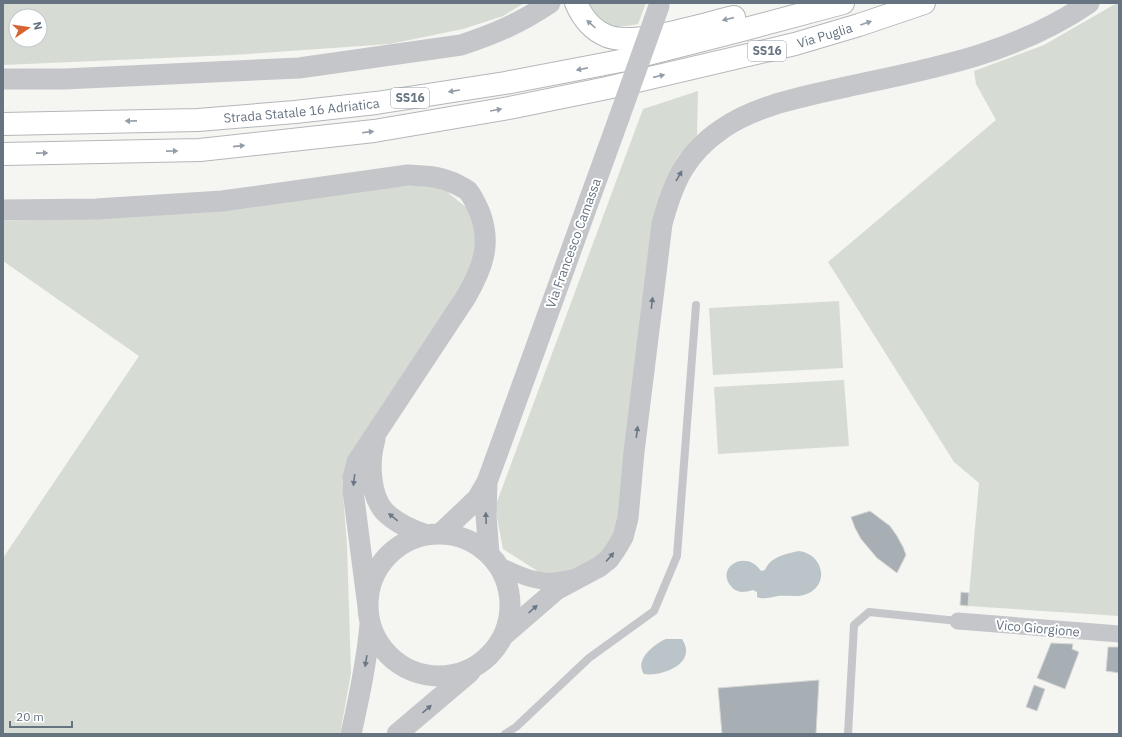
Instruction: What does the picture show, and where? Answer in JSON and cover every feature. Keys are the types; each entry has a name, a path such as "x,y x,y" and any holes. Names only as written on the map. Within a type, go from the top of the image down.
{"highway":[{"path":"576,3 582,16 593,27 606,36 620,40 662,34 793,3"},
{"name":"Via Puglia","path":"620,62 843,3"},
{"name":"Via Puglia","path":"3,154 200,150 374,131 509,108 607,88 795,44 924,3"},
{"name":"Strada Statale 16 Adriatica","path":"3,124 198,120 295,112 376,103 498,84 620,62"}],"street":[{"path":"3,79 64,79 299,68 461,45 513,26 550,3"},
{"path":"504,635 556,590 599,567 609,559 623,537 628,518 635,444 662,224 667,205 677,179 690,158 703,144 722,129 746,115 800,98 938,67 971,58 1006,46 1044,29 1089,3"},
{"name":"Via Francesco Camassa","path":"434,534 477,499 487,482 659,4"},
{"path":"3,210 96,209 222,200 408,175 433,176 450,181 468,191 478,208 485,226 485,252 476,279 462,303 357,462 353,491 369,614"},
{"path":"376,433 372,448 371,466 373,484 377,498 384,510 396,521 409,529 434,534"},
{"name":"Via Francesco Camassa","path":"487,482 486,515 493,559"},
{"name":"Via Francesco Camassa","path":"351,734 369,641 369,593 373,579 380,566 389,554 400,545 413,539 434,534 453,535 466,539 478,545 493,559 505,578 511,606 509,621 504,635 488,658 397,734"},
{"path":"493,559 513,573 532,579 552,581 578,577"},
{"name":"Via Francesco Camassa","path":"369,614 374,634 385,651 400,665 412,672 425,676 452,676 477,666"},
{"name":"Vico Giorgione","path":"958,621 1119,634"}],"lane":[{"path":"505,734 516,727 589,658 654,611 677,556 696,305"},
{"path":"848,734 854,625 869,612 958,621"}],"shaded area":[{"path":"3,3 524,3 503,16 463,29 390,44 233,55 3,65"},
{"path":"589,3 646,3 638,24 629,26 615,26 604,22"},
{"path":"1119,3 1119,616 968,606 979,483 954,462 828,262 996,120 976,84 974,71 1044,45"},
{"path":"698,91 697,135 677,158 662,197 621,513 611,546 585,568 564,573 539,572 503,549 495,507 643,109"},
{"path":"425,184 446,191 467,208 479,234 475,265 370,427 342,480 347,545 351,673 340,734 3,734 3,558 139,356 3,261 3,221 102,218"},
{"path":"839,301 843,368 713,375 709,308"},
{"path":"844,380 849,446 718,454 714,387"},
{"path":"799,551 807,553 813,557 818,563 821,576 820,582 816,588 805,595 759,598 757,597 757,592 753,590 741,592 735,590 730,585 727,578 727,572 730,566 735,563 748,561 761,571 765,570 771,562 779,556"},
{"path":"666,639 682,639 686,648 682,661 669,671 644,674 642,669 643,658 651,649"}],"building":[{"path":"870,511 890,526 903,547 906,555 897,573 877,558 861,539 855,528 851,517"},
{"path":"961,592 969,593 968,606 960,605"},
{"path":"1051,643 1073,644 1072,649 1079,652 1065,689 1037,678"},
{"path":"1108,647 1119,647 1119,673 1106,671"},
{"path":"819,680 816,734 722,734 718,688"},
{"path":"1034,685 1045,689 1037,711 1026,707"}]}
